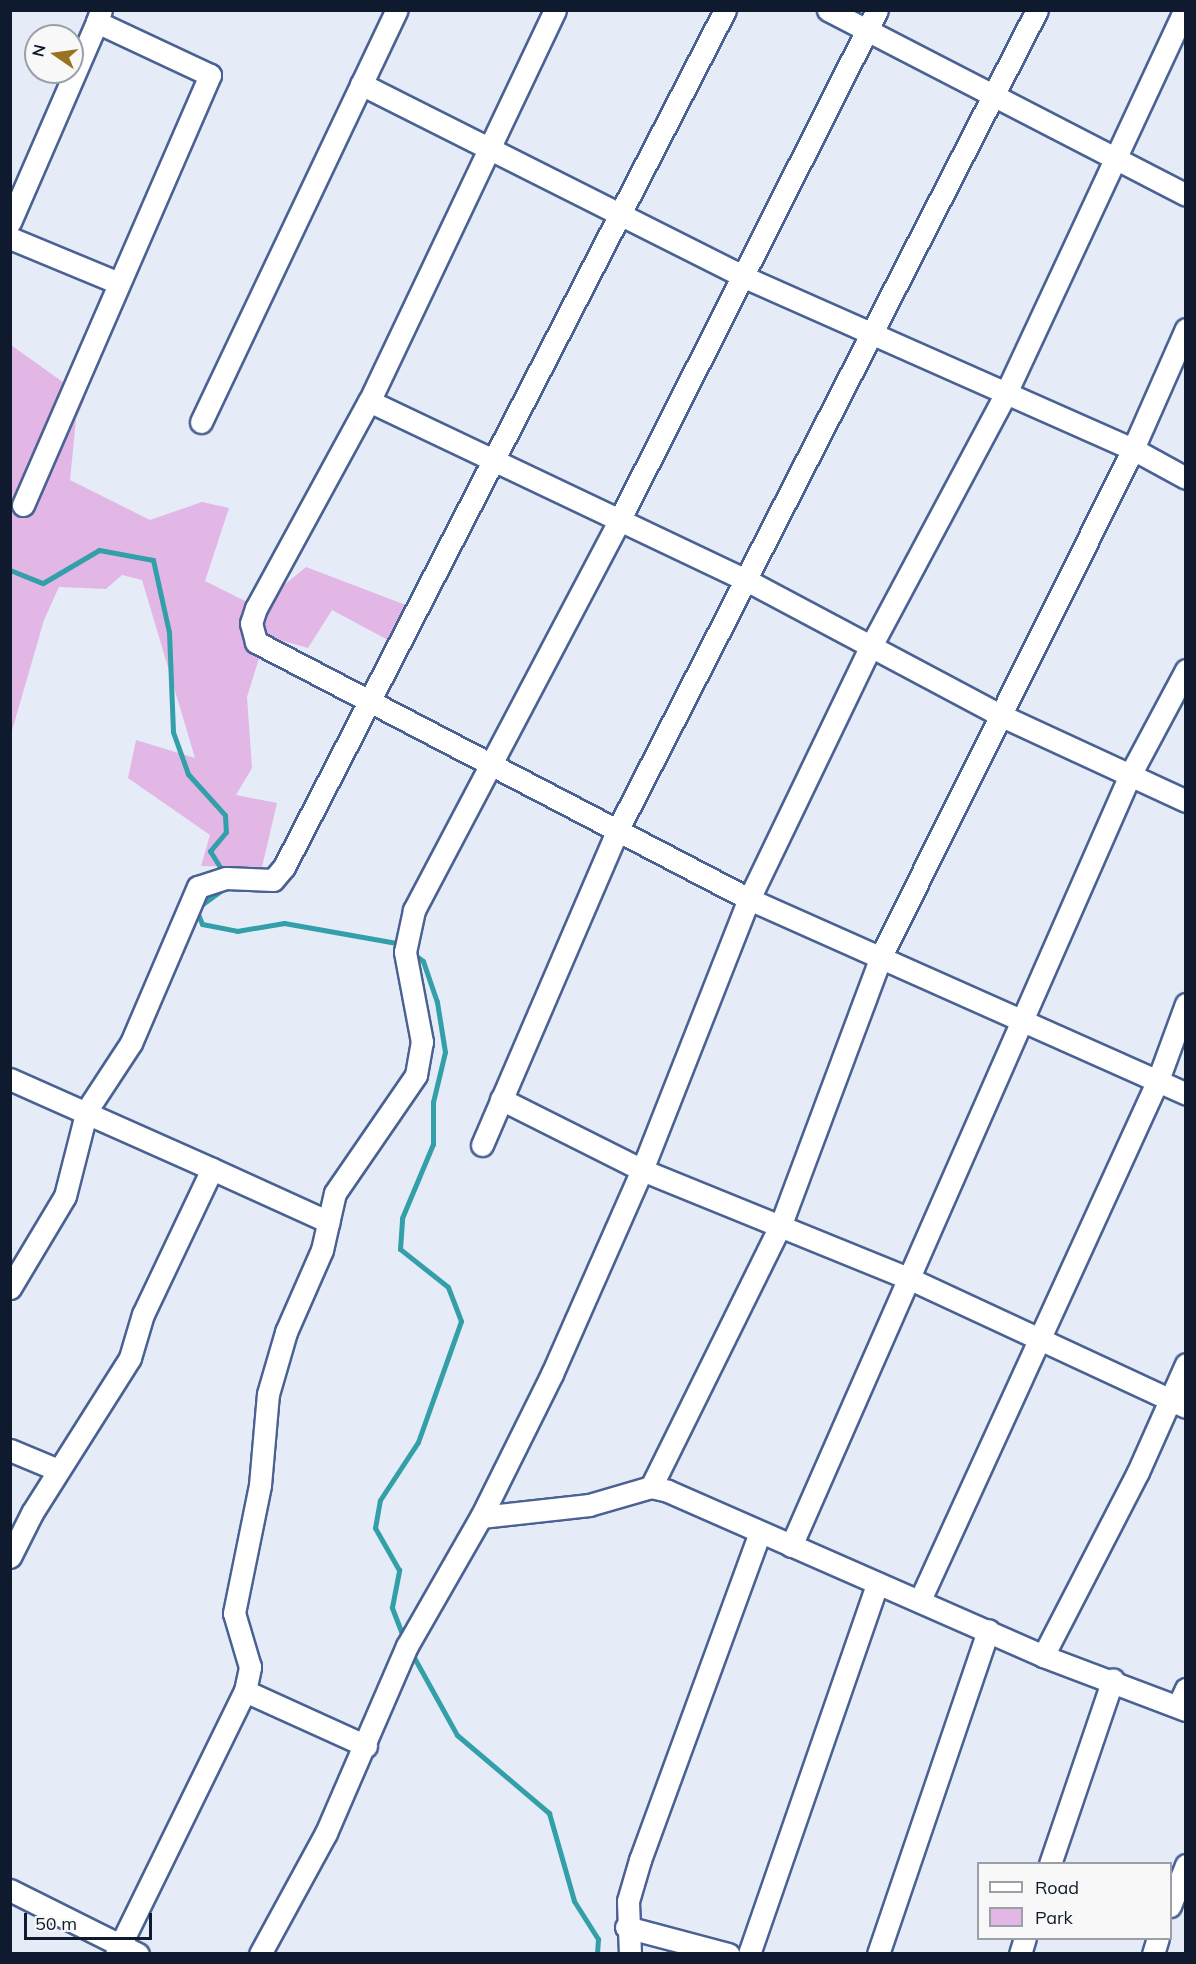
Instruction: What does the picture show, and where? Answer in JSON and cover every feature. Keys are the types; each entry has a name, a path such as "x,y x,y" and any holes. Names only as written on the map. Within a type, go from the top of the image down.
{"street":[{"path":"201,422 398,10"},
{"path":"555,10 491,153 369,401 251,623 256,642 490,767 749,899 881,956 1185,1094"},
{"path":"10,1288 65,1196 87,1110 131,1043 198,887 226,878 273,880 370,702 725,10"},
{"path":"828,10 996,92 1185,195"},
{"path":"10,1890 125,1951 245,1691 250,1667 234,1613 260,1485 267,1402 286,1332 329,1222 346,1170 416,1075 422,1042 406,967 409,927 490,767 620,521 877,10"},
{"path":"482,1145 617,831 748,581 868,333 1037,10"},
{"path":"260,1953 366,1746 407,1646 481,1517 552,1374 642,1170 749,899 872,646 1006,393 1185,10"},
{"path":"10,222 99,16 210,75 116,282 23,505"},
{"path":"362,84 491,153 742,276 1133,449 1185,478"},
{"path":"10,238 116,282"},
{"path":"651,1487 781,1224 881,956 1133,449 1185,329"},
{"path":"369,401 748,581 1000,715 1185,801"},
{"path":"791,1546 908,1278 1025,1022 1130,775 1185,670"},
{"path":"920,1600 1037,1340 1158,1080 1185,1004"},
{"path":"10,1079 87,1110 329,1222"},
{"path":"501,1100 642,1170 781,1224 908,1278 1178,1404"},
{"path":"10,1557 58,1470 130,1358 143,1314 212,1169"},
{"path":"1043,1656 1178,1404 1185,1365"},
{"path":"10,1450 58,1470"},
{"path":"481,1517 589,1505 651,1487 920,1600 1043,1656 1183,1702"},
{"path":"630,1953 626,1927 640,1860 760,1532"},
{"path":"749,1953 878,1584"},
{"path":"878,1953 988,1630"},
{"path":"1050,1862 1113,1679"},
{"path":"245,1691 366,1746"},
{"path":"1172,1901 1185,1865"},
{"path":"626,1927 728,1953"}],"green space":[{"path":"11,345 85,398 76,419 70,480 150,520 202,502 229,508 205,581 257,607 306,567 411,607 388,640 332,610 308,648 266,636 247,697 252,768 236,795 277,803 262,867 201,866 210,835 128,778 136,740 195,758 142,580 122,575 106,589 59,587 44,620 11,734"}],"waterway":[{"path":"10,570 43,583 99,550 153,560 169,632 173,732 188,774 225,815 226,832 210,851 224,873"},
{"path":"226,887 196,909 202,924 237,931 284,923 402,944"},
{"path":"404,1639 392,1607 399,1570 375,1528 380,1500 418,1442 461,1321 448,1287 400,1249 402,1218 433,1144 433,1102 445,1052 437,1002 423,961 411,952"},
{"path":"411,1652 457,1735 549,1813 574,1901 598,1939 597,1954"}]}
